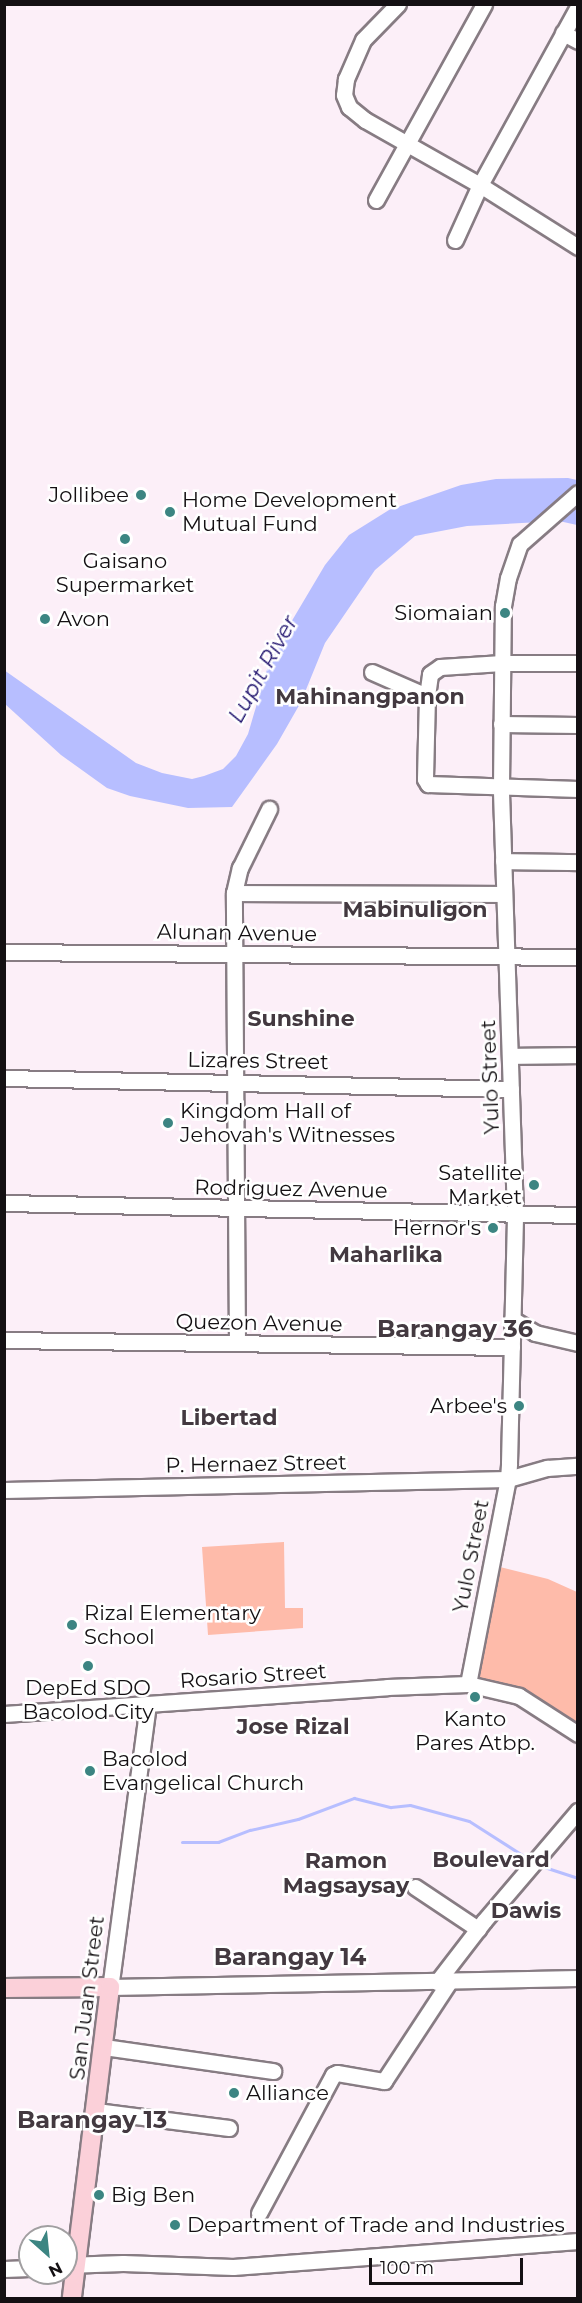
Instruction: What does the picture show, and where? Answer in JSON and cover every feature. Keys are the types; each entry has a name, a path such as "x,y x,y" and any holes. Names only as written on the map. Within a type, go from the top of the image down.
{"main road":[{"path":"4,1988 110,1987"},
{"name":"San Juan Street","path":"77,2225 96,2111 110,1987"}],"street":[{"path":"398,4 363,40 346,78 344,95 349,107 365,120 480,185 578,247"},
{"path":"376,200 484,4"},
{"path":"454,240 480,185 578,7"},
{"path":"563,33 578,41"},
{"name":"Yulo Street","path":"468,1684 508,1479 515,1214 501,787 503,606 508,578 520,544 578,493"},
{"path":"578,663 502,663 434,669 430,674 426,696 425,778 428,784 578,789"},
{"path":"372,672 426,696"},
{"path":"501,724 578,725"},
{"path":"237,1343 234,892 240,868 269,809"},
{"path":"503,861 578,862"},
{"path":"234,892 504,894"},
{"name":"Alunan Avenue","path":"4,952 578,957"},
{"path":"510,1056 578,1056"},
{"name":"Lizares Street","path":"4,1078 235,1081 511,1089"},
{"name":"Rodriguez Avenue","path":"4,1203 578,1215"},
{"path":"512,1319 535,1334 578,1343"},
{"name":"Quezon Avenue","path":"4,1340 512,1347"},
{"name":"P. Hernaez Street","path":"4,1490 508,1479 547,1468 578,1466"},
{"name":"Rosario Street","path":"4,1714 468,1684 519,1696 578,1734"},
{"name":"San Juan Street","path":"110,1987 148,1704"},
{"path":"259,2213 333,2075 337,2073 384,2081 443,1982 478,1929 578,1812"},
{"path":"415,1887 478,1929"},
{"path":"110,1987 578,1978"},
{"path":"104,2047 273,2071"},
{"path":"96,2111 229,2128"},
{"path":"78,2265 138,2263 233,2267 578,2241"}],"shaded area":[{"path":"284,1542 285,1608 303,1608 303,1628 208,1635 202,1547"},
{"path":"496,1566 548,1579 577,1592 577,1723 519,1693 479,1682"}],"water":[{"path":"568,478 577,480 577,525 559,521 467,526 415,536 375,570 325,643 301,702 277,744 232,807 188,808 130,796 107,788 61,755 5,704 4,670 136,763 162,773 192,779 223,769 236,756 248,734 271,656 325,565 349,535 389,510 461,485 496,479"}],"waterway":[{"path":"182,1842 218,1842 250,1830 298,1819 354,1798 391,1807 410,1805 469,1821 530,1860"},
{"path":"538,1865 578,1878"}],"place":[{"name":"Jollibee","path":"141,495"},
{"name":"Home Development Mutual Fund","path":"170,512"},
{"name":"Gaisano Supermarket","path":"125,539"},
{"name":"Siomaian","path":"505,613"},
{"name":"Avon","path":"45,619"},
{"name":"Kingdom Hall of Jehovah's Witnesses","path":"168,1123"},
{"name":"Satellite Market","path":"534,1185"},
{"name":"Hernor's","path":"493,1228"},
{"name":"Arbee's","path":"519,1406"},
{"name":"Rizal Elementary School","path":"72,1625"},
{"name":"DepEd SDO Bacolod City","path":"88,1666"},
{"name":"Kanto Pares Atbp.","path":"475,1697"},
{"name":"Bacolod Evangelical Church","path":"90,1771"},
{"name":"Alliance","path":"234,2093"},
{"name":"Big Ben","path":"99,2195"},
{"name":"Department of Trade and Industries","path":"175,2225"}],"district":[{"name":"Mahinangpanon","path":"370,697"},
{"name":"Mabinuligon","path":"415,910"},
{"name":"Sunshine","path":"301,1019"},
{"name":"Maharlika","path":"386,1255"},
{"name":"Barangay 36","path":"455,1329"},
{"name":"Libertad","path":"229,1418"},
{"name":"Jose Rizal","path":"293,1727"},
{"name":"Boulevard","path":"491,1860"},
{"name":"Ramon Magsaysay","path":"346,1872"},
{"name":"Dawis","path":"526,1911"},
{"name":"Barangay 14","path":"290,1957"},
{"name":"Barangay 13","path":"92,2120"}],"water label":[{"name":"Lupit River","path":"263,669"}]}
